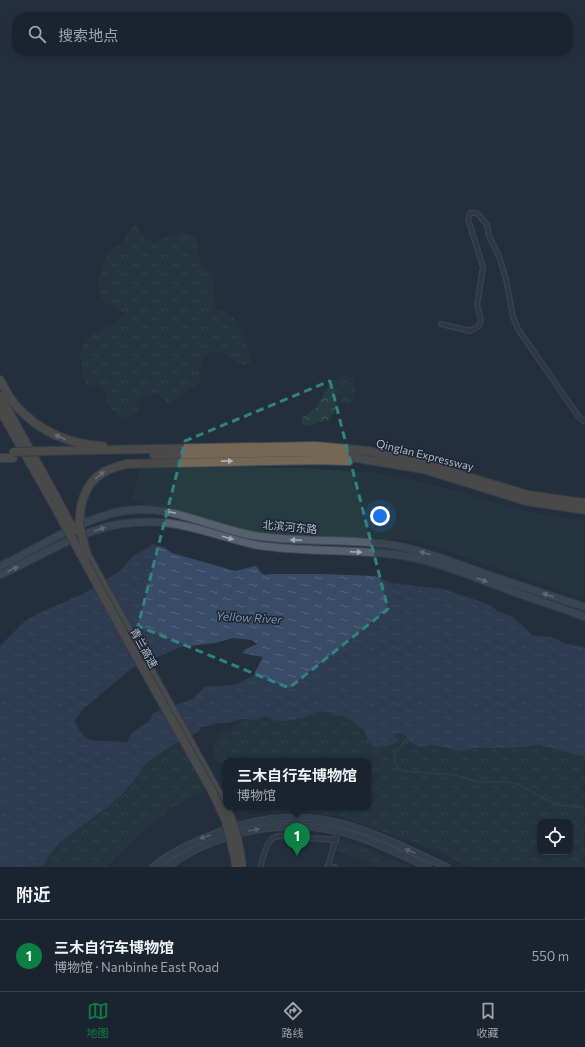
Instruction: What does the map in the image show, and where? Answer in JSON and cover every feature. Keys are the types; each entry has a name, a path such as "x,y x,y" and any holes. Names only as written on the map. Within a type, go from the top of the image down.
{"highway":[{"path":"0,380 13,402 28,418 45,430 63,439 79,444 93,446 209,448"},
{"path":"0,396 87,555"},
{"path":"0,410 20,445"},
{"path":"0,415 20,445"},
{"name":"青兰高速","path":"20,445 213,793 226,821 236,867"},
{"name":"Qinglan Expressway","path":"209,448 315,446 369,452 425,464 528,495 585,503"},
{"path":"0,458 13,455 209,448"},
{"path":"0,452 13,455"},
{"path":"47,454 306,452 332,454 385,462"},
{"path":"87,555 79,524 84,493 90,484 102,472 113,467 127,464 319,460 385,462"},
{"name":"Qinglan Expressway","path":"385,462 423,469 526,501 585,510"},
{"name":"青兰高速","path":"87,555 223,802"},
{"name":"青兰高速","path":"227,810 234,824 241,852 242,867"}],"main road":[{"name":"北滨河东路","path":"0,566 100,516 131,510 157,510 174,513 251,535 285,540 365,542 411,549 585,607"},
{"name":"北滨河东路","path":"0,575 71,540 102,528 131,523 159,522 186,526 242,542 266,546 382,553 424,560 445,566 585,617"},
{"path":"153,867 180,848 199,839 230,828 268,819 309,818 328,821 363,831 446,867"},
{"path":"168,867 177,860 202,846 232,835 270,828 304,827 338,831 360,837 428,867"}],"street":[{"path":"441,324 470,331 479,326 481,320 477,305 483,267 468,218 470,213 477,213 487,225 488,236 499,256 506,279 513,317 518,329 579,417 585,422"},
{"path":"335,867 328,866 338,831"},
{"path":"260,867 271,840 275,837 284,836 336,840"}],"highlighted area":[{"path":"330,381 388,609 289,688 138,626 185,441"}],"green space":[{"path":"135,223 145,240 154,242 181,232 193,235 197,242 200,264 213,276 214,307 222,310 233,318 247,346 251,362 243,365 224,354 212,352 207,354 200,368 200,383 169,404 155,392 141,399 135,416 122,417 110,408 102,387 85,384 80,353 86,337 114,324 125,314 106,303 101,297 98,285 101,271 109,251 121,244"},
{"path":"347,376 353,378 355,391 351,403 338,402 336,411 329,420 306,426 301,424 303,417 316,408 329,385 339,377"},
{"path":"139,468 306,468 375,473 434,485 525,511 585,521 585,599 420,541 255,533 160,511 132,499"},
{"path":"317,712 342,715 385,746 397,741 394,736 398,733 406,736 409,741 415,745 423,747 430,745 462,751 474,748 509,748 539,745 585,757 585,867 471,867 427,847 341,817 299,810 371,810 371,758 223,758 223,766 214,759 214,744 219,733 232,728 242,719 253,720 267,716 273,720 312,715"},
{"path":"178,742 187,752 206,790 191,797 152,823 106,867 36,867 41,866 45,862 59,843 109,806 128,788 147,763"},
{"path":"237,810 263,810 238,814"},
{"path":"263,810 299,810 275,813"},
{"path":"340,839 368,849 409,867 377,867 335,850"}],"water":[{"name":"Yellow River","path":"152,544 165,548 172,553 235,571 255,566 261,573 266,575 320,574 375,576 391,583 443,589 488,604 498,611 513,617 533,635 551,637 567,644 585,647 585,757 539,745 509,748 474,748 462,751 430,745 423,747 415,745 409,741 406,736 398,733 394,736 399,739 399,741 388,746 374,747 368,741 363,729 347,718 334,713 317,712 303,718 288,721 273,720 267,716 253,720 242,719 227,723 216,723 202,727 198,732 178,742 147,763 128,788 109,806 59,843 43,865 36,867 0,867 0,646 24,622 37,614 87,592 120,571 132,557","holes":["233,638 252,640 257,644 246,649 242,653 263,657 253,676 234,685 205,687 192,699 153,713 149,721 132,733 127,743 91,740 84,736 75,721 83,709 132,668 181,647 215,643"]}],"waterway":[{"path":"408,738 397,750 394,758 398,767 403,771 455,775 478,782 507,782 518,784 544,799 560,805 585,808"}],"place":[{"name":"三木自行车博物馆","path":"297,856"}]}
